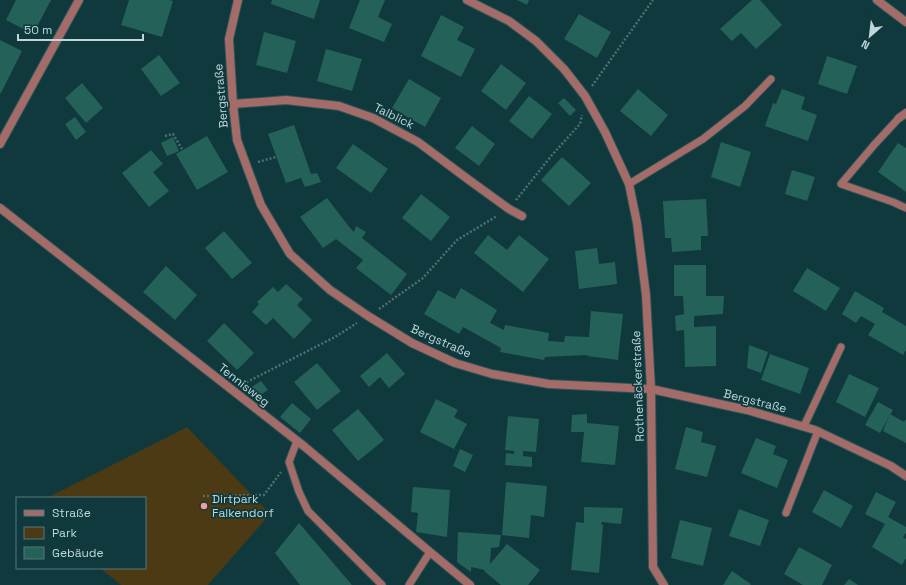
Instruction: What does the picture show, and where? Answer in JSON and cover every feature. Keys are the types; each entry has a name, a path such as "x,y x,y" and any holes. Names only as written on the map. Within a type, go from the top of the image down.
{"street":[{"path":"0,144 79,0"},
{"name":"Bergstraße","path":"238,0 229,39 237,140 261,205 290,254 330,290 368,316 412,343 455,363 492,374 552,384 651,389 747,410 818,431 891,466 906,476"},
{"name":"Rothenäckerstraße","path":"467,0 509,21 536,42 564,69 585,96 605,132 629,184 637,223 646,296 651,389 653,567 664,585"},
{"path":"877,0 906,22"},
{"name":"Talblick","path":"233,104 286,100 339,106 373,118 418,142 509,209 522,216"},
{"name":"Tennisweg","path":"0,208 296,441 470,585"}],"lane":[{"path":"629,184 703,139 745,106 771,79"},
{"path":"903,115 874,144 841,184 906,208"},
{"path":"804,426 842,347"},
{"path":"786,513 818,431"},
{"path":"296,441 289,462 299,492 308,511 382,585"},
{"path":"409,585 430,552"}],"path":[{"path":"585,96 653,0"},
{"path":"509,209 547,161 580,124"},
{"path":"165,136 173,134 182,149"},
{"path":"247,166 276,157"},
{"path":"203,496 264,495 289,462"}],"green space":[{"name":"Dirtpark Falkendorf","path":"187,427 270,514 208,585 121,585 101,569 146,569 146,497 49,497"}],"building":[{"path":"16,0 51,0 33,34 6,20"},
{"path":"129,0 173,1 162,37 121,25"},
{"path":"272,0 320,0 314,19 271,4"},
{"path":"360,0 385,0 378,17 392,24 384,42 349,28"},
{"path":"517,0 529,0 527,5"},
{"path":"752,0 760,0 782,25 756,49 741,33 732,41 720,29"},
{"path":"579,14 611,32 597,58 564,39"},
{"path":"441,15 464,27 457,40 475,49 461,77 421,56"},
{"path":"264,32 296,41 287,73 256,65"},
{"path":"0,40 22,51 1,93 0,93"},
{"path":"326,49 362,59 352,91 317,81"},
{"path":"159,55 180,83 161,96 141,69"},
{"path":"827,56 857,66 847,94 818,84"},
{"path":"501,64 526,83 506,110 481,91"},
{"path":"409,79 441,98 425,127 392,108"},
{"path":"82,83 103,108 86,123 65,98"},
{"path":"638,89 668,115 651,136 620,111"},
{"path":"782,89 805,97 801,109 817,115 808,141 765,126 773,103 776,104"},
{"path":"529,96 552,114 532,139 509,121"},
{"path":"564,98 576,110 570,116 558,103"},
{"path":"75,117 86,132 76,140 65,124"},
{"path":"294,125 311,174 317,173 321,182 305,187 301,178 286,183 268,134"},
{"path":"472,126 495,144 479,166 455,148"},
{"path":"207,136 228,172 197,190 176,154"},
{"path":"173,137 179,151 167,156 161,143"},
{"path":"721,142 751,152 740,187 711,177"},
{"path":"898,143 906,148 906,192 878,172"},
{"path":"353,144 388,169 371,193 336,168"},
{"path":"151,150 163,164 153,172 169,191 149,207 122,173"},
{"path":"562,157 591,183 569,206 541,180"},
{"path":"792,170 815,177 807,201 785,194"},
{"path":"421,194 450,217 431,241 402,218"},
{"path":"327,198 354,232 356,226 366,232 362,238 407,274 391,295 356,268 363,260 336,239 323,248 300,217"},
{"path":"706,199 708,236 701,236 701,250 672,252 671,238 665,238 663,201"},
{"path":"224,231 252,263 232,279 205,248"},
{"path":"488,235 507,250 519,235 549,259 523,292 474,253"},
{"path":"597,248 599,264 615,262 617,284 579,289 575,251"},
{"path":"674,265 706,265 706,296 724,296 723,314 694,316 694,327 716,326 716,366 685,367 684,330 676,331 675,316 684,314 683,296 674,296"},
{"path":"166,266 197,295 175,320 143,292"},
{"path":"807,268 840,288 826,311 793,291"},
{"path":"286,284 303,299 297,305 312,320 294,339 273,318 266,325 252,312 259,304 257,302 273,287 278,292"},
{"path":"461,288 497,310 490,323 504,330 505,325 549,333 548,341 564,342 565,336 589,337 591,311 623,314 618,360 587,355 545,357 544,360 500,352 501,348 463,327 459,334 424,314 438,290 455,299"},
{"path":"855,291 884,308 882,312 906,326 906,350 903,355 868,335 875,324 861,316 856,323 842,314"},
{"path":"224,323 254,353 237,370 207,341"},
{"path":"749,345 768,352 761,373 747,368"},
{"path":"387,353 405,374 389,388 380,377 369,387 360,376"},
{"path":"770,354 809,368 800,394 761,380"},
{"path":"317,363 341,391 317,410 294,382"},
{"path":"849,374 879,388 865,417 836,402"},
{"path":"261,381 268,390 257,397 250,388"},
{"path":"436,399 458,410 454,417 467,424 454,449 420,432"},
{"path":"878,402 893,410 880,433 865,425"},
{"path":"292,403 311,419 300,433 280,417"},
{"path":"358,409 384,440 358,461 332,430"},
{"path":"587,414 587,423 619,426 615,465 581,462 584,432 571,432 572,415"},
{"path":"890,414 904,422 906,419 906,443 883,431"},
{"path":"508,416 539,419 536,452 523,451 523,456 532,457 532,467 505,465 506,453 514,454 514,451 505,450"},
{"path":"686,427 703,432 701,442 716,446 707,477 675,469"},
{"path":"756,438 776,446 773,454 788,460 777,488 741,473"},
{"path":"460,449 473,455 465,472 453,466"},
{"path":"506,482 547,486 544,517 531,515 529,538 502,535"},
{"path":"413,487 450,490 447,537 416,532 418,513 411,512"},
{"path":"824,490 853,506 841,528 812,512"},
{"path":"876,492 896,502 888,517 906,527 906,533 903,537 906,539 906,558 902,565 872,547 885,524 865,514"},
{"path":"584,507 623,508 621,524 602,522 601,524 603,525 599,573 571,570 576,522 584,523"},
{"path":"739,509 769,520 760,546 729,536"},
{"path":"680,520 712,528 703,566 671,558"},
{"path":"299,523 352,585 300,585 275,553"},
{"path":"458,532 501,535 499,547 491,548 490,564 507,544 540,570 528,585 501,585 484,571 485,570 471,567 471,572 457,562"},
{"path":"799,547 832,565 822,585 803,585 784,574"},
{"path":"732,571 751,584 723,585"},
{"path":"849,579 858,585 844,585"}],"place":[{"name":"Dirtpark Falkendorf","path":"204,506"}]}
